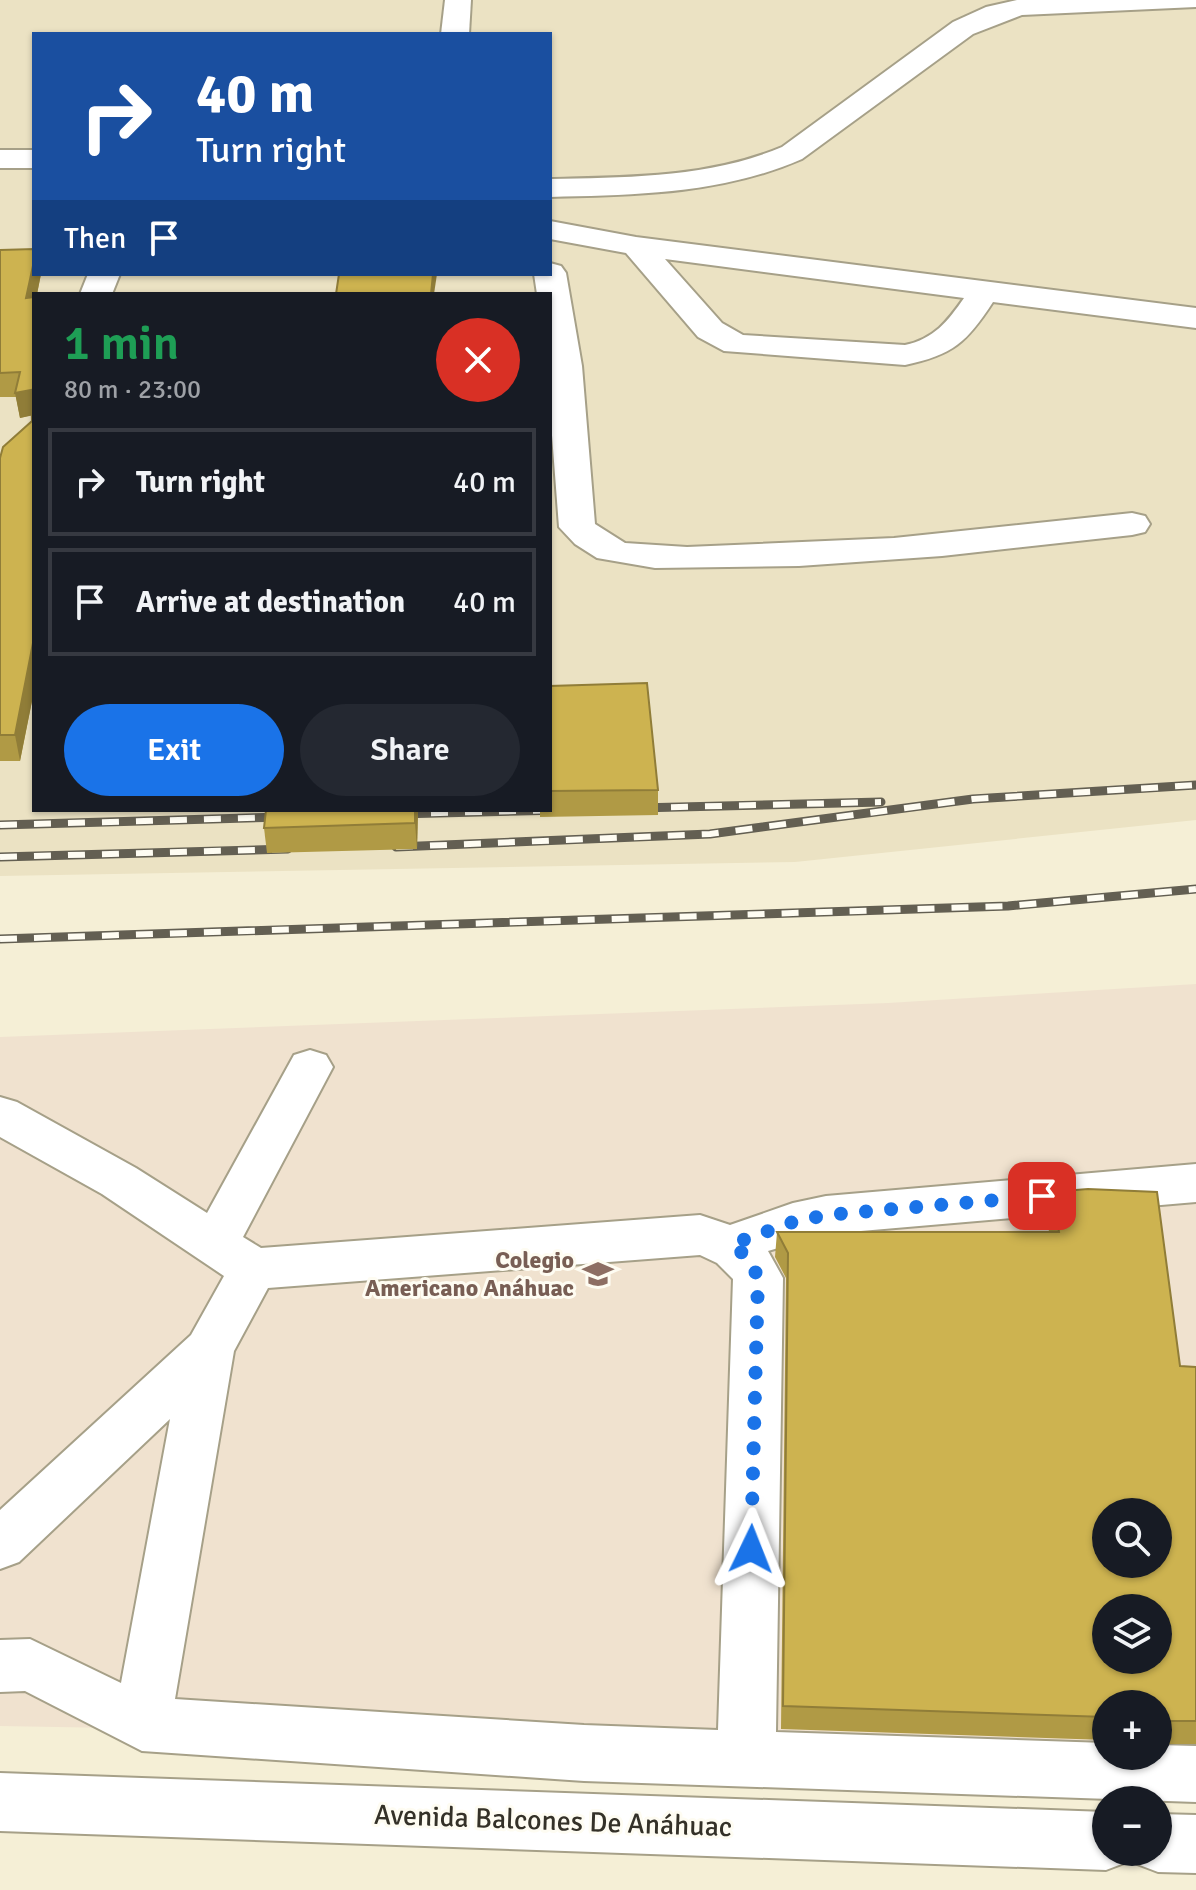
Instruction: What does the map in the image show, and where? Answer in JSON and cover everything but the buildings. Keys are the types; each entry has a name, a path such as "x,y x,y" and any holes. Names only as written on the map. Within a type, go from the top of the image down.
{"street":[{"path":"455,32 458,0"},
{"path":"552,188 613,187 717,176 768,165 792,153 963,28 996,13 1022,7 1190,0"},
{"path":"0,159 32,159"},
{"path":"552,230 636,246 1196,318"},
{"path":"636,246 710,330 746,346 905,355 920,353 953,338 984,291"},
{"path":"550,276 565,366 577,527 603,548 621,554 656,557 821,555 912,550 1132,524"},
{"path":"142,1724 209,1350 234,1257 310,1067"},
{"path":"0,1115 119,1181 234,1257 700,1235 732,1244 750,1260 758,1278 746,1759"},
{"path":"732,1244 793,1222 826,1215 1196,1183"},
{"path":"0,1545 209,1350"},
{"path":"0,1666 30,1665 142,1724 584,1753 1196,1774"},
{"name":"Avenida Balcones De Anáhuac","path":"0,1802 1092,1841"},
{"path":"1172,1843 1196,1844"}],"shaded area":[{"path":"0,0 1196,0 1196,820 795,862 0,876"},
{"name":"Colegio Americano Anáhuac","path":"1196,984 1196,1747 1172,1746 1172,1690 1092,1690 1092,1745 0,1726 0,1037 888,1003"}],"railway":[{"path":"396,847 710,834 973,799 1196,785"},
{"path":"637,808 881,802"},
{"path":"552,810 561,810"},
{"path":"397,814 479,812"},
{"path":"0,825 285,817"},
{"path":"0,857 288,849"},
{"path":"0,939 1008,906 1196,889"}],"place":[{"name":"Colegio Americano Anáhuac","path":"598,1274"}],"route":[{"path":"751,1549 758,1278 750,1260 732,1244 793,1222 826,1215 1042,1196"}]}
